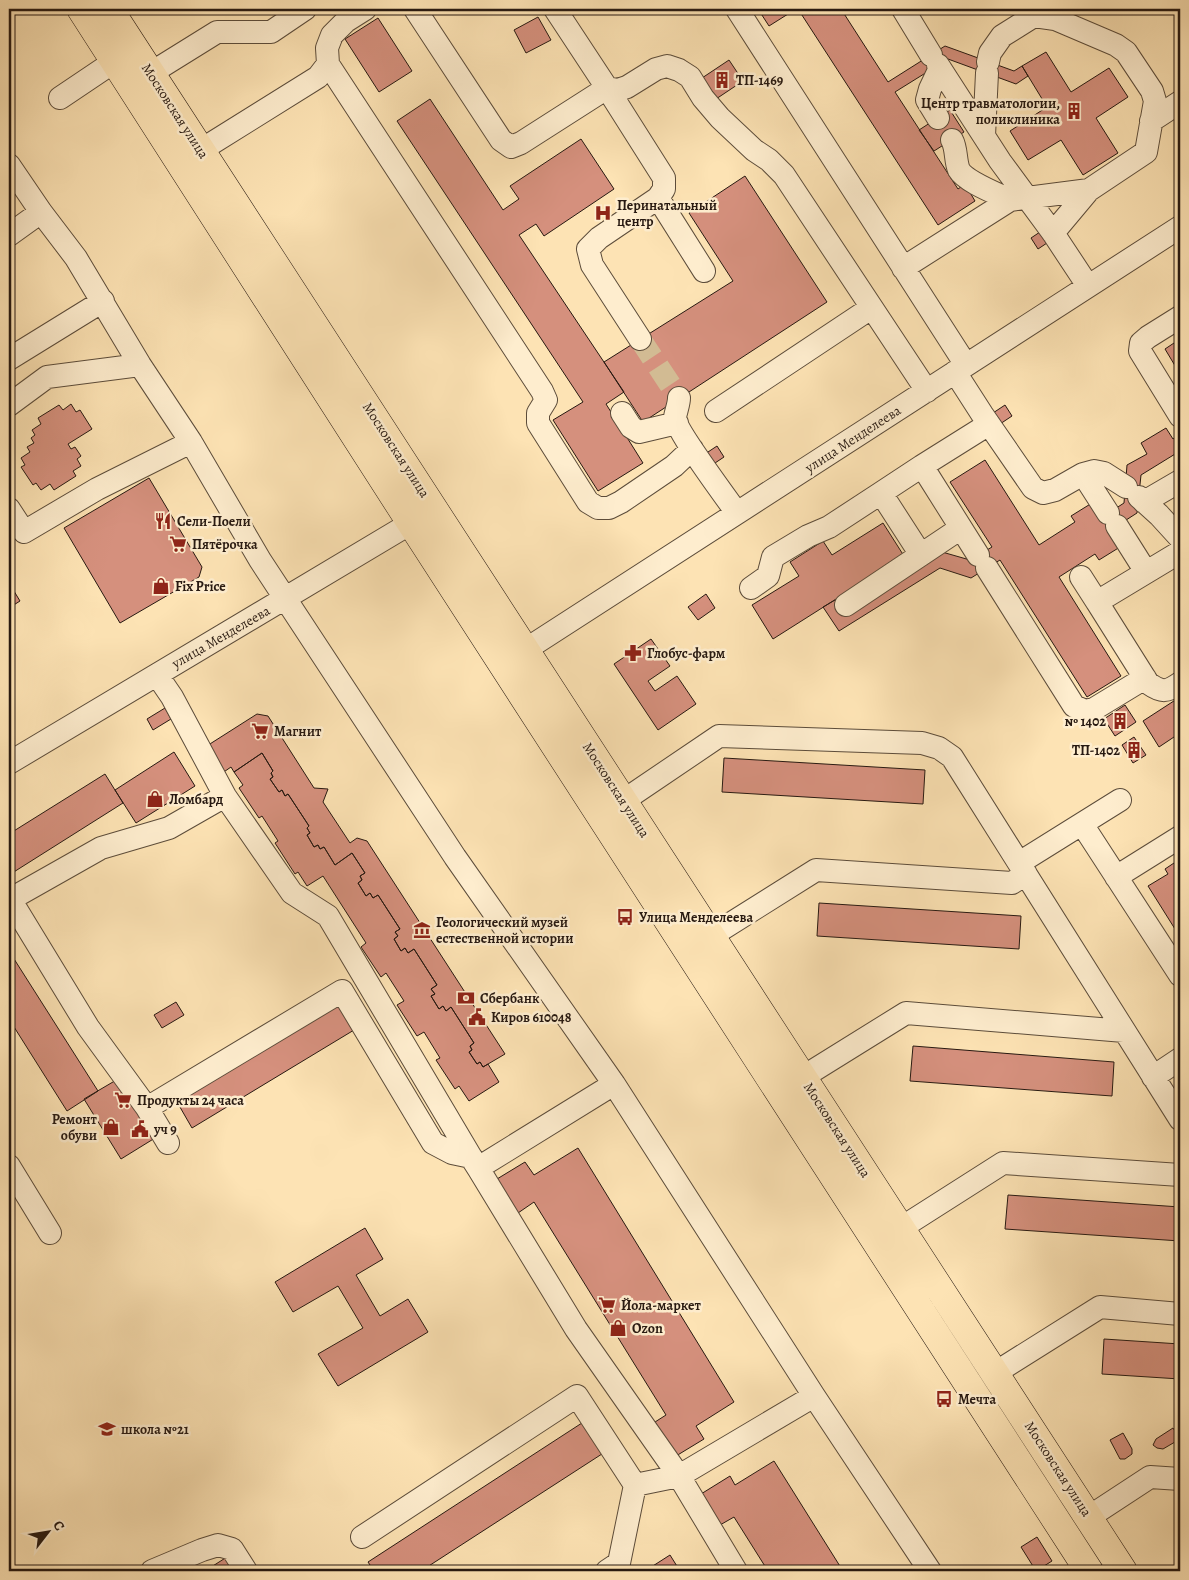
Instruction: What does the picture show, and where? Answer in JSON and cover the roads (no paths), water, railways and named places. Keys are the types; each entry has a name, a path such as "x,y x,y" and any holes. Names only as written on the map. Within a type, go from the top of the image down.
{"main road":[{"name":"Московская улица","path":"81,9 422,516 514,657 1089,1571"},
{"name":"Московская улица","path":"109,9 201,150 422,516"},
{"name":"Московская улица","path":"514,657 623,801 1123,1571"}],"street":[{"path":"151,73 217,32 271,32 305,9"},
{"path":"365,9 346,21 332,35 328,48 328,64 542,391 546,400 538,413 538,423 588,502 598,508 609,508 621,502 674,466 692,449"},
{"path":"415,9 501,140 511,147 521,143 606,88 618,90 627,87 656,69 667,66 679,70 690,78 703,98 720,118 784,175 926,391"},
{"path":"555,9 664,178 664,189 658,198 599,238 588,249 592,265 640,339"},
{"path":"737,9 903,268 960,369 988,424 1033,488 1043,493 1055,490 1083,474 1094,471 1104,473 1136,495 1159,515 1179,551 1097,602"},
{"path":"903,9 1000,162 1019,199 1053,233 1088,286"},
{"path":"984,136 990,53 1002,36 1034,16 1055,19 1116,45 1126,52 1152,91 1155,101 1146,152 1089,190 1053,233"},
{"path":"60,98 115,61"},
{"path":"937,63 927,100 938,118"},
{"path":"201,150 318,77 328,64"},
{"path":"1152,121 1180,102"},
{"path":"952,140 960,171 969,180 1019,199"},
{"path":"9,165 41,212 76,258 140,365 190,442 260,560 455,857 614,1084 814,1396 930,1571"},
{"path":"903,268 1019,199 1089,190"},
{"path":"658,198 704,271"},
{"path":"9,235 41,212"},
{"name":"улица Менделеева","path":"514,657 1180,227"},
{"path":"9,358 103,301"},
{"path":"716,411 871,308"},
{"path":"1180,317 1148,337 1141,343 1140,350 1180,416"},
{"path":"31,345 47,377"},
{"path":"9,405 47,377 140,365"},
{"path":"679,398 679,408 675,416 676,423 737,514"},
{"path":"622,413 631,427 639,432 676,423"},
{"path":"751,588 768,576 773,557 808,536 829,527 988,424"},
{"path":"9,509 16,538 97,489 190,442"},
{"path":"922,466 1074,706 1085,711 1094,709 1145,678"},
{"path":"1083,474 1146,572"},
{"path":"1136,495 1180,481"},
{"path":"881,493 921,554"},
{"name":"улица Менделеева","path":"9,763 422,516"},
{"path":"846,605 961,528"},
{"path":"1081,577 1148,683 1158,690 1169,690 1180,683"},
{"path":"157,674 172,697 225,796 292,893 328,916 576,1329 679,1476 736,1571"},
{"path":"623,801 719,736 922,743 939,748 952,757 1180,1119"},
{"path":"168,1143 146,1108 88,1027 9,900 101,848 169,828 225,796"},
{"path":"711,936 816,870 1012,883 1022,868 1082,824 1120,800"},
{"path":"1082,824 1180,976"},
{"path":"1116,876 1180,837"},
{"path":"146,1108 365,977"},
{"path":"342,991 433,1143 475,1162"},
{"path":"803,1077 906,1013 1124,1031"},
{"path":"1153,1077 1180,1059"},
{"path":"475,1162 614,1084"},
{"path":"901,1228 1003,1163 1180,1174"},
{"path":"9,1166 50,1233"},
{"path":"995,1373 1100,1307 1180,1314"},
{"path":"362,1537 578,1396 635,1485 619,1563 607,1571"},
{"path":"635,1485 679,1476 814,1396"},
{"path":"1089,1517 1150,1477 1180,1479"},
{"path":"152,1571 202,1550 218,1546 232,1549 246,1571"}],"tunnel":[{"path":"640,339 679,398"}],"place":[{"name":"ТП-1469","path":"722,80"},
{"name":"Центр травматологии, поликлиника","path":"1074,111"},
{"name":"Перинатальный центр","path":"603,213"},
{"name":"Сели-Поели","path":"163,521"},
{"name":"Пятёрочка","path":"178,544"},
{"name":"Fix Price","path":"161,586"},
{"name":"Глобус-фарм","path":"633,653"},
{"name":"№ 1402","path":"1120,721"},
{"name":"Магнит","path":"260,731"},
{"name":"ТП-1402","path":"1134,750"},
{"name":"Ломбард","path":"155,799"},
{"name":"Улица Менделеева","path":"625,917"},
{"name":"Геологический музей естественной истории","path":"422,930"},
{"name":"Сбербанк","path":"466,998"},
{"name":"Киров 610048","path":"477,1017"},
{"name":"Продукты 24 часа","path":"123,1100"},
{"name":"Ремонт обуви","path":"111,1127"},
{"name":"уч 9","path":"140,1129"},
{"name":"Йола-маркет","path":"607,1305"},
{"name":"Ozon","path":"618,1328"},
{"name":"Мечта","path":"944,1399"},
{"name":"школа №21","path":"107,1429"}]}
